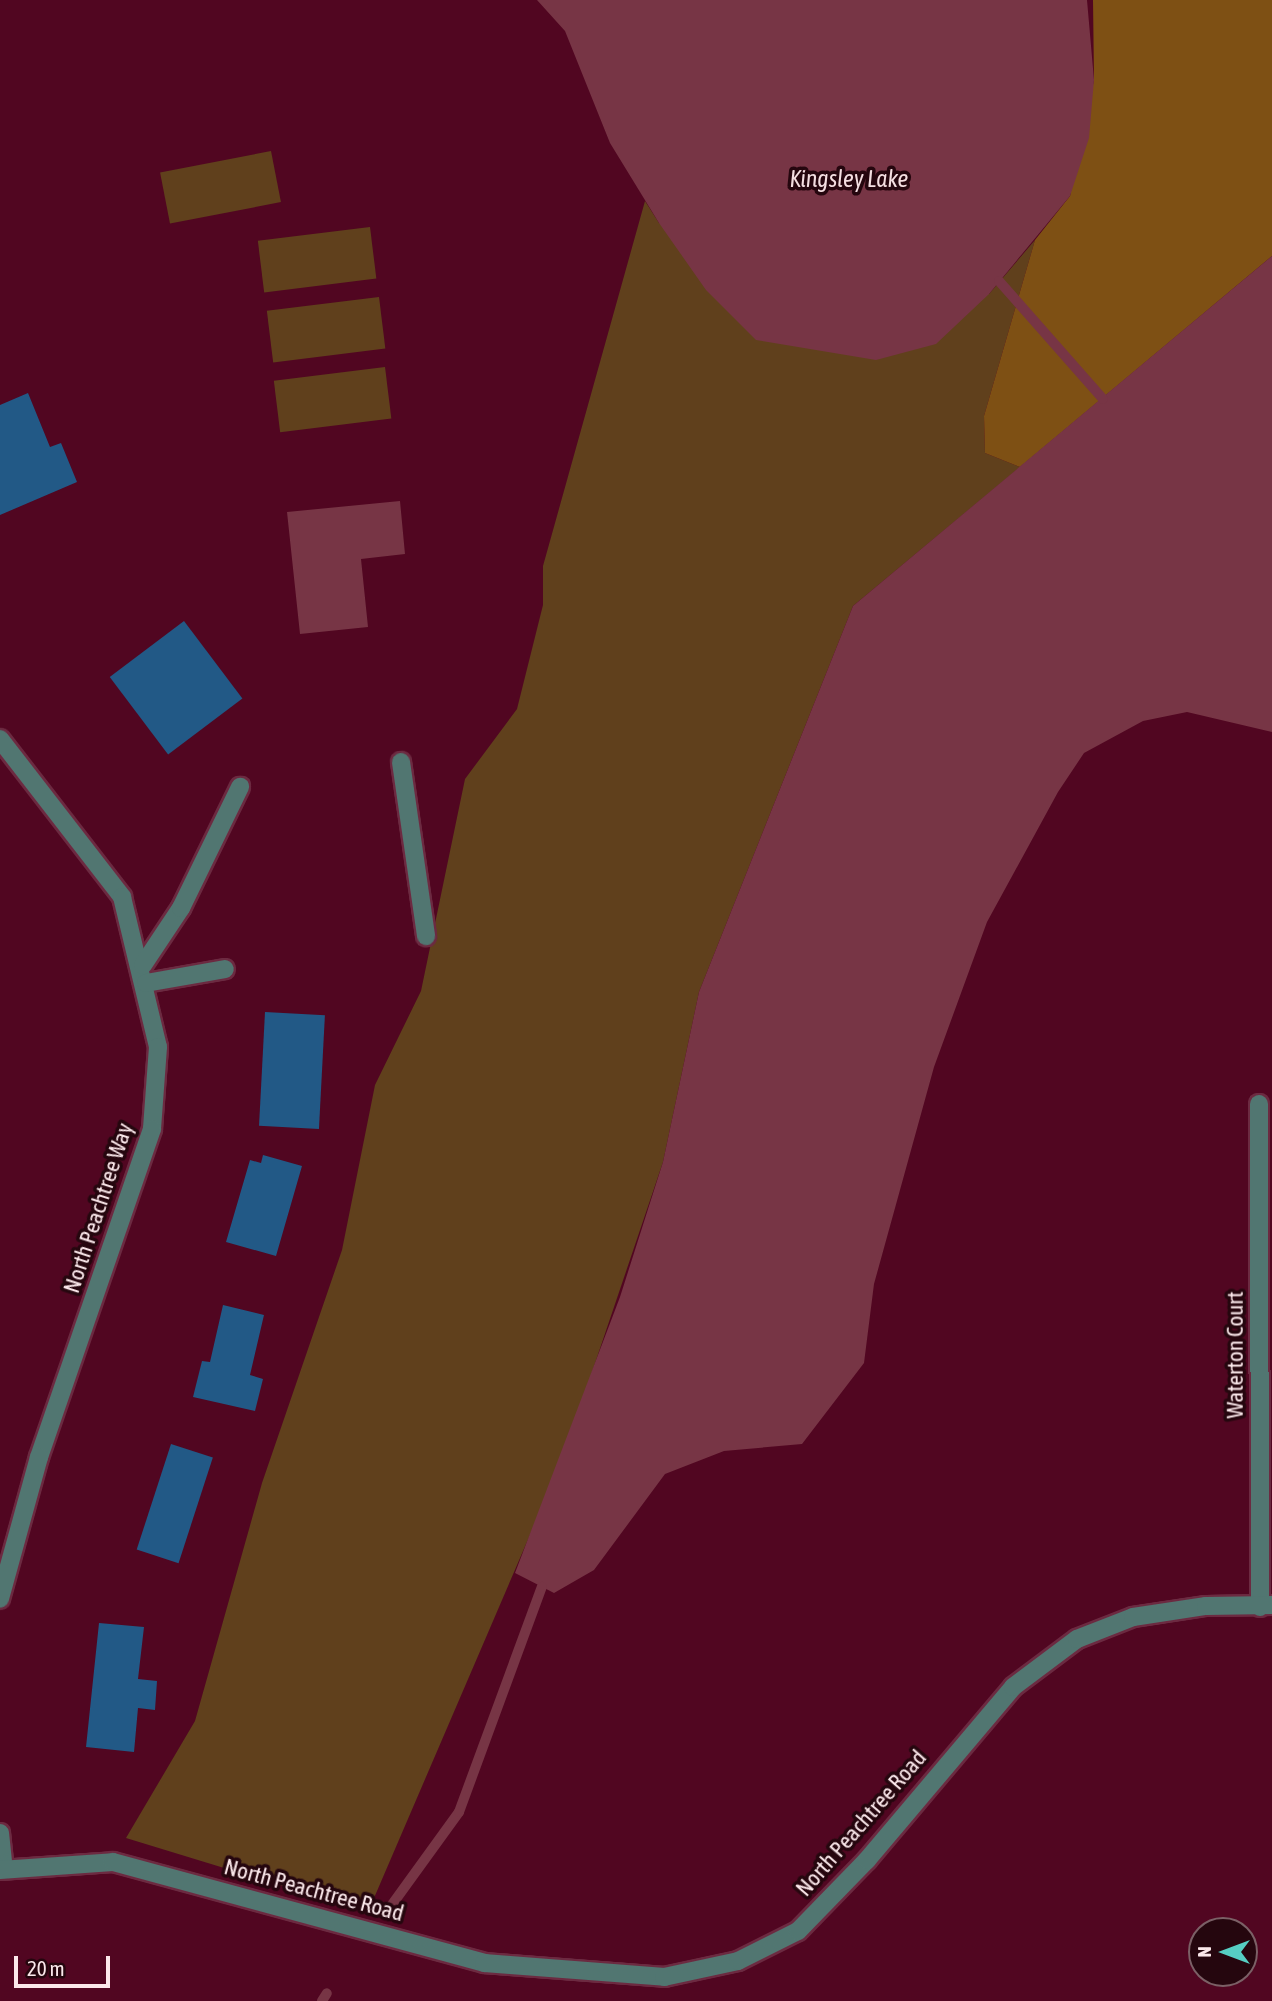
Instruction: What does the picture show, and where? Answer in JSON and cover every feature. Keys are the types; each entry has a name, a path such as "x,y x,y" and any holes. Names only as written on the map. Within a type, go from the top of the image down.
{"street":[{"name":"North Peachtree Way","path":"0,739 122,897 144,974 158,1047 152,1129 39,1457 0,1599"},
{"path":"401,762 426,936"},
{"path":"144,974 181,908 240,788"},
{"path":"144,974 225,969"},
{"name":"Waterton Court","path":"1259,1104 1266,1606"},
{"name":"North Peachtree Road","path":"2,1870 113,1862 484,1963 664,1977 738,1961 798,1931 867,1860 1013,1687 1077,1639 1133,1617 1206,1606 1266,1606"},
{"path":"0,1833 2,1870"}],"shaded area":[{"path":"1093,0 1272,0 1272,256 1020,467 985,453 984,416 1035,240 1070,196 1094,80"},
{"path":"271,151 281,202 170,224 160,173"},
{"path":"645,201 659,223 989,294 1035,240 984,416 985,453 1020,467 853,606 699,992 663,1162 563,1458 368,1912 126,1838 195,1721 262,1483 342,1250 375,1085 421,991 465,779 517,709 543,605 543,566"},
{"path":"370,227 376,279 264,292 258,241"},
{"path":"379,297 385,349 273,362 267,311"},
{"path":"385,367 391,419 280,432 274,381"}],"water":[{"name":"Kingsley Lake","path":"537,0 1087,0 1094,80 1089,138 1070,196 989,294 936,344 876,360 756,340 706,290 659,223 610,143 565,31"},
{"path":"1272,256 1272,732 1187,712 1143,721 1084,753 1058,792 987,922 934,1067 874,1284 864,1363 802,1444 724,1451 665,1474 594,1570 554,1593 515,1573 620,1297 663,1162 699,992 853,606"},
{"path":"400,501 405,554 361,559 368,627 300,634 287,512"}],"building":[{"path":"28,393 50,447 61,443 77,482 0,515 0,405"},
{"path":"184,621 242,698 168,754 110,677"},
{"path":"265,1012 325,1015 319,1129 259,1126"},
{"path":"263,1155 302,1166 276,1256 226,1242 250,1160 261,1163"},
{"path":"223,1305 264,1315 250,1375 263,1379 255,1411 193,1397 202,1361 210,1362"},
{"path":"171,1444 213,1458 179,1563 137,1550"},
{"path":"99,1623 144,1627 138,1679 157,1681 155,1710 138,1708 134,1752 86,1747"}],"waterway":[{"path":"999,281 1103,399"},
{"path":"391,1906 459,1812 542,1587"},
{"path":"322,2001 327,1993"}]}
